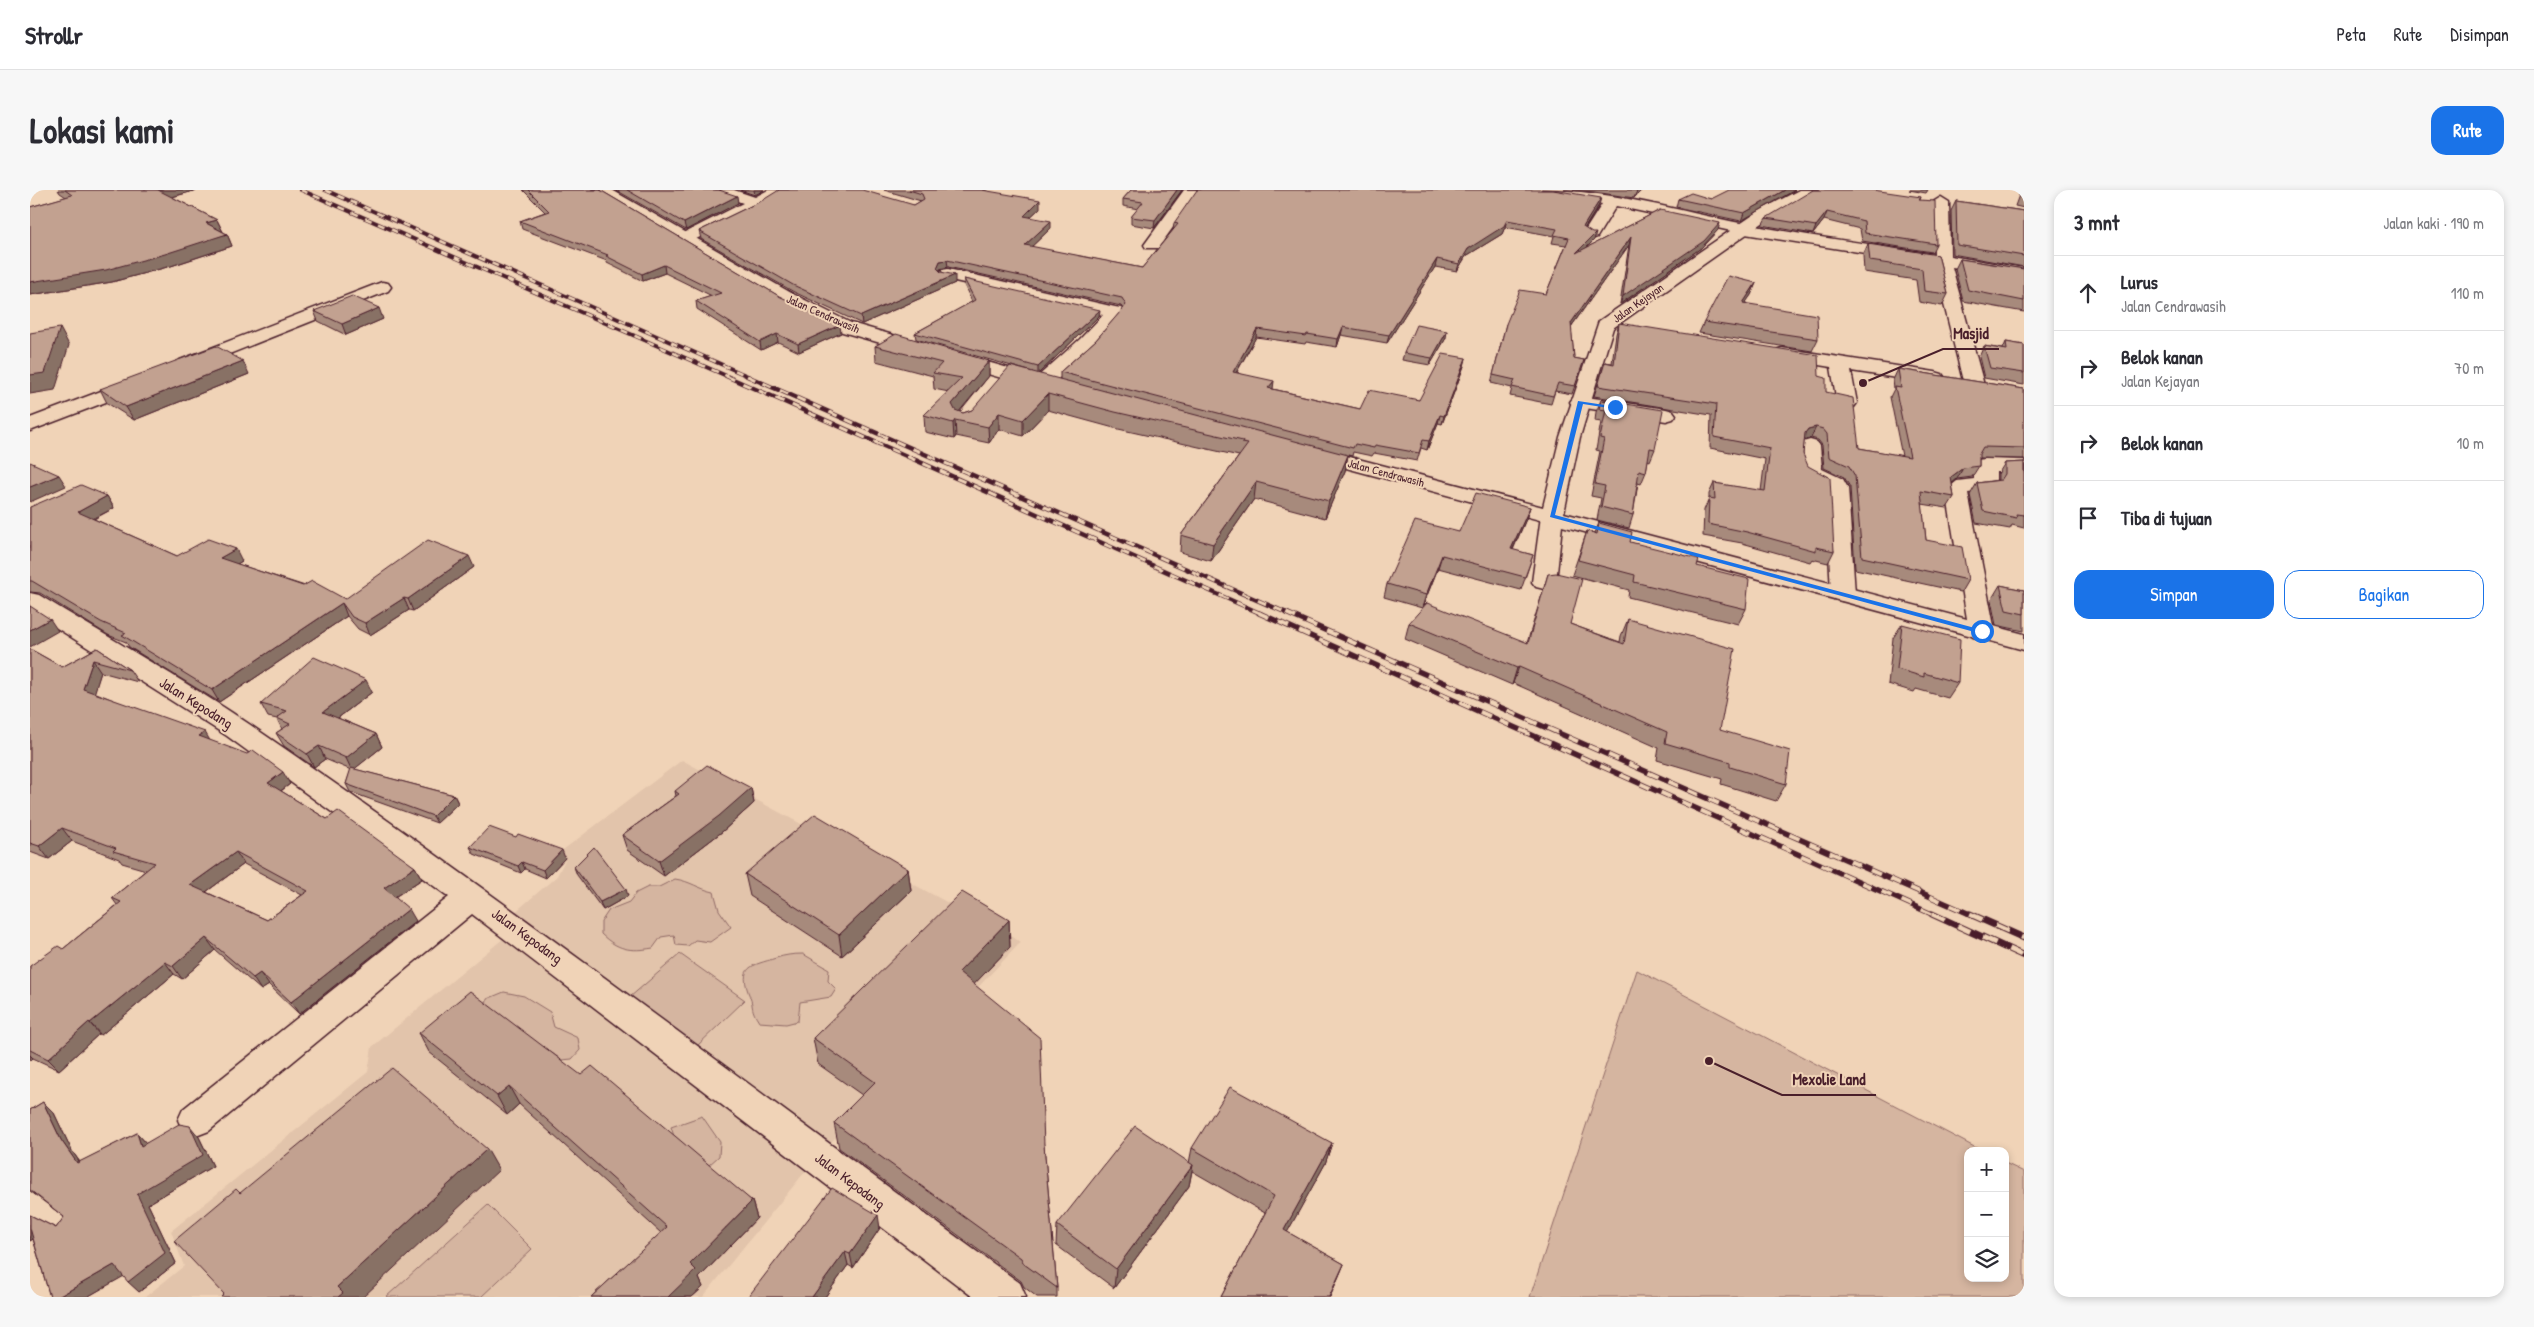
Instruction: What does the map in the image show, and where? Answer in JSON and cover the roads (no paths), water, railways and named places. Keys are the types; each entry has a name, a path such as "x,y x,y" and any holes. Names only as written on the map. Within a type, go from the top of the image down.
{"street":[{"name":"Jalan Cendrawasih","path":"601,190 787,298 845,327 999,380 1052,386 1115,312 948,274"},
{"path":"719,190 758,203"},
{"path":"686,238 758,203 780,190"},
{"path":"1152,244 1192,190"},
{"path":"1555,190 1745,228 2024,273"},
{"name":"Jalan Kejayan","path":"1544,582 1552,516 1580,402 1606,325 1765,214 1811,190"},
{"path":"1922,199 1960,204"},
{"path":"1591,234 1612,200"},
{"path":"1762,350 1982,386 1942,261 1941,202"},
{"path":"169,371 382,287"},
{"path":"1606,325 1635,330"},
{"path":"1840,363 1847,402"},
{"path":"30,426 151,378"},
{"path":"1580,402 1666,416"},
{"path":"1810,446 1812,472 1835,484 1837,488 1843,594"},
{"name":"Jalan Cendrawasih","path":"1292,448 2024,642"},
{"path":"1982,631 1957,490 1965,486 1985,485 1985,465 2024,466"},
{"name":"Jalan Kepodang","path":"30,600 237,729 471,897 506,920 817,1157 1006,1297"},
{"path":"196,1120 471,897"}],"railway":[{"path":"301,190 729,377"},
{"path":"325,190 750,377"},
{"path":"726,376 1262,614"},
{"path":"747,376 1289,614"},
{"path":"1259,613 1934,915"},
{"path":"1286,613 1972,915"},
{"path":"1932,914 2024,956"},
{"path":"1970,914 2024,938"}],"place":[{"name":"Masjid","path":"1863,383"},
{"name":"Mexolie Land","path":"1709,1061"}]}
